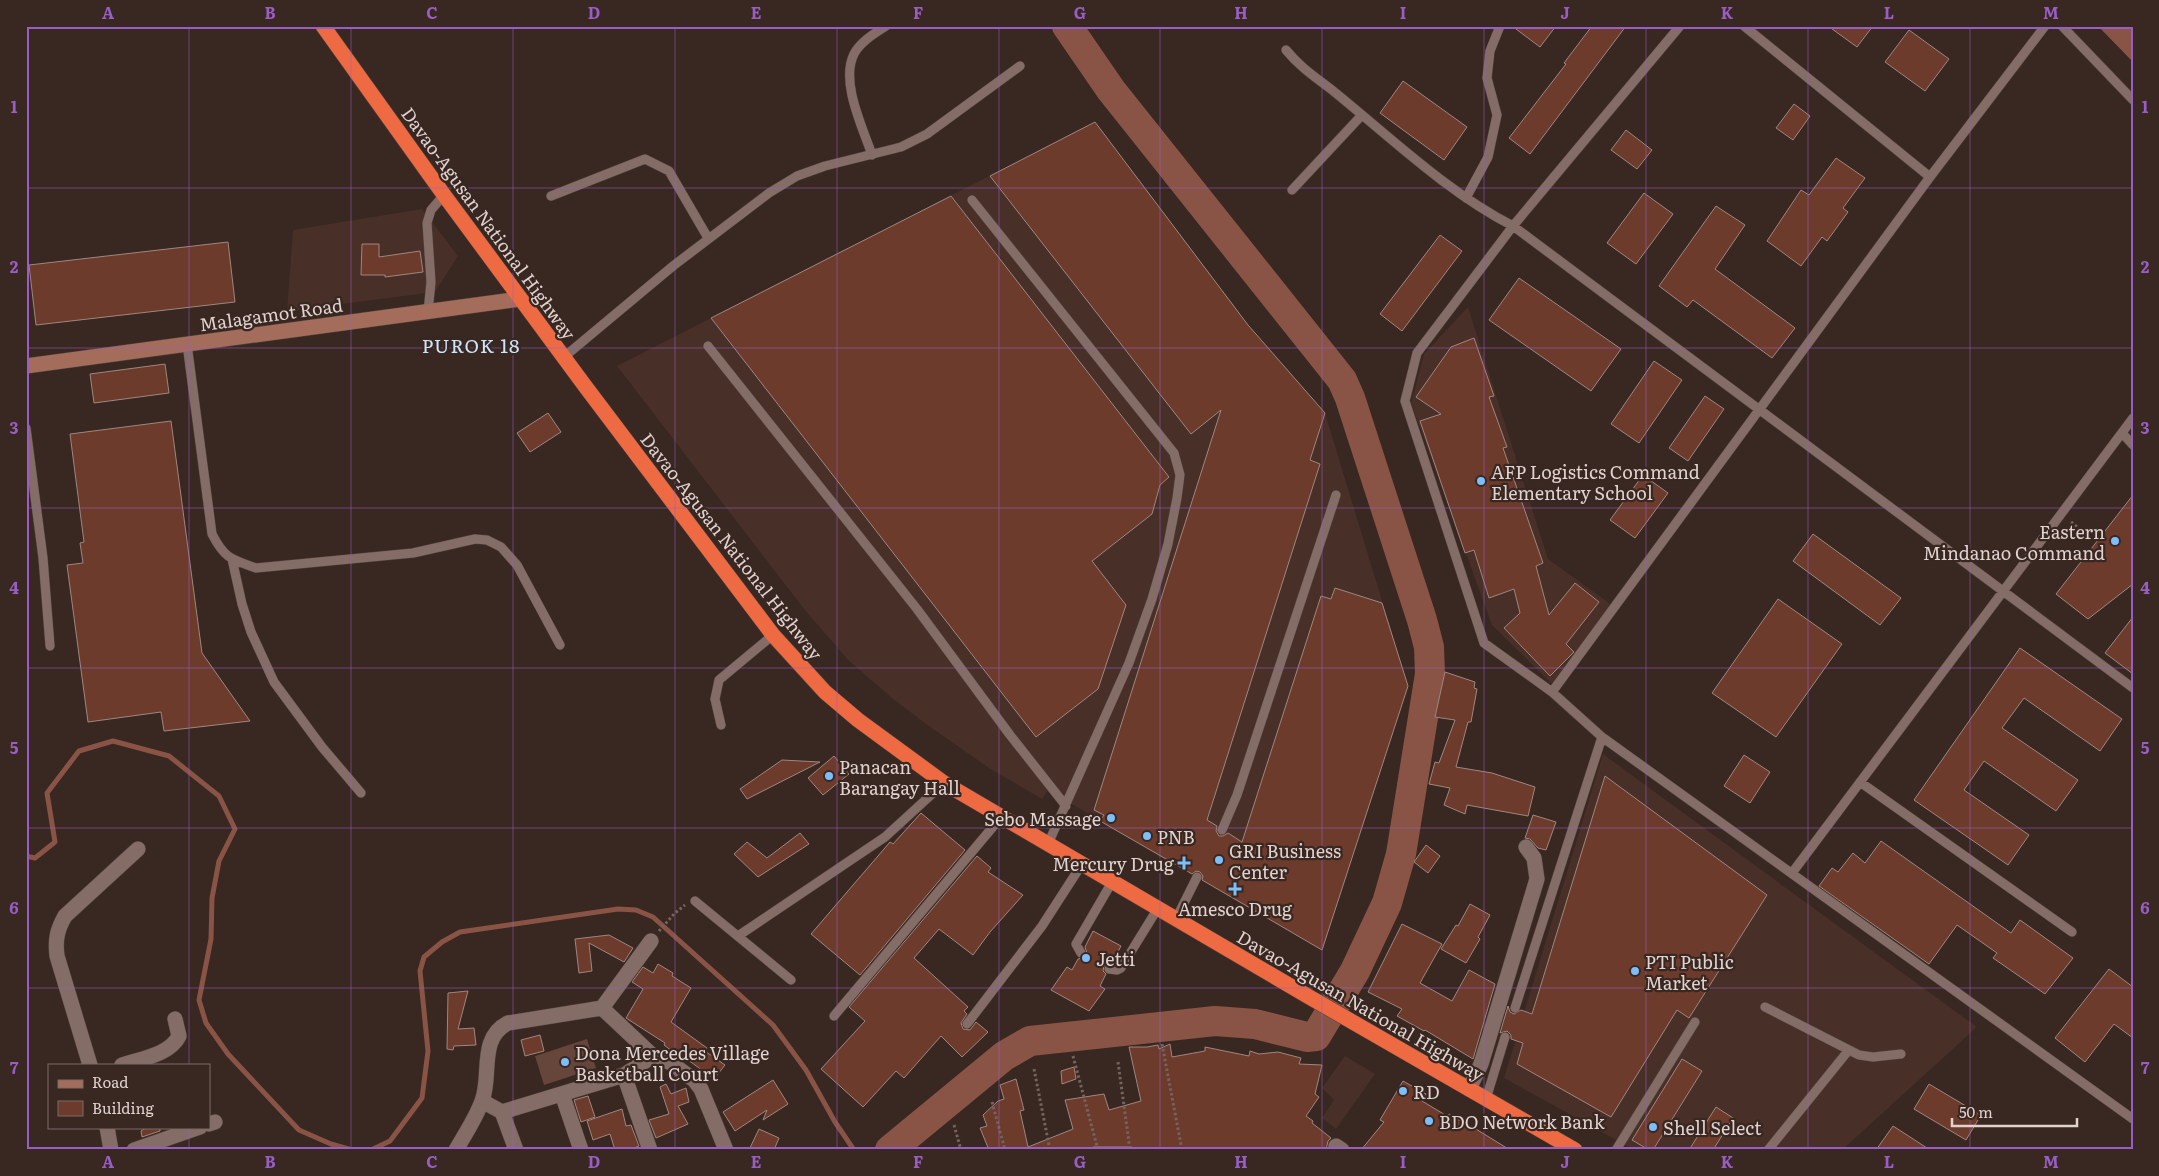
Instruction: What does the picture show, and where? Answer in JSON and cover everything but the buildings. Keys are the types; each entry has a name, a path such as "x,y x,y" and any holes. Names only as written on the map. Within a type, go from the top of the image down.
{"highway":[{"name":"Davao-Agusan National Highway","path":"323,26 520,299 773,635 825,692 858,720 944,783 1361,1028 1469,1089 1566,1148"}],"street":[{"name":"Malagamot Road","path":"26,366 520,299"},
{"path":"1469,1089 1481,1064 1537,879 1534,858 1526,847"},
{"path":"90,1064 57,956 58,928 65,916 138,849"},
{"path":"456,1150 482,1101 490,1044 493,1035 499,1028 508,1023 602,1008 651,941"},
{"path":"602,1008 652,1056 683,1070 701,1089 726,1150"},
{"path":"126,1064 141,1060 171,1047 179,1036 175,1019"},
{"path":"502,1112 624,1075 652,1056"},
{"path":"624,1075 650,1150"},
{"path":"562,1094 581,1150"},
{"path":"482,1101 502,1112 516,1150"},
{"path":"107,1128 110,1150"},
{"path":"134,1150 197,1128"}],"lane":[{"path":"872,156 851,93 850,69 854,54 862,43 886,26"},
{"path":"1466,198 1488,157 1497,115 1487,78 1490,52 1500,26"},
{"path":"1680,26 1513,226 1417,353 1405,401 1484,643 1552,692 1602,737 2133,1118"},
{"path":"1744,26 1930,177"},
{"path":"1552,692 1930,177 2045,26"},
{"path":"2062,26 2133,100"},
{"path":"1286,50 1298,66 1332,90 1361,116 1466,198 1481,209 1513,226 2133,688"},
{"path":"564,357 708,238 769,193 797,176 825,166 872,156 901,147 927,134 1020,66"},
{"path":"1292,190 1361,116"},
{"path":"551,196 646,159 669,171 708,238"},
{"path":"428,312 432,282 427,223 431,210 444,195"},
{"path":"972,200 1174,453 1180,475 1168,544 1130,663 1048,844"},
{"path":"187,344 212,534 221,551 232,559 256,568 413,553 475,539 487,540 501,547 516,565 560,645"},
{"path":"708,346 917,609 1010,736 1066,806"},
{"path":"1792,873 2133,418"},
{"path":"26,428 35,506 41,537 50,646"},
{"path":"2122,433 2133,445"},
{"path":"1222,830 1237,796 1336,495"},
{"path":"232,559 242,604 251,632 274,682 322,747 361,793"},
{"path":"721,725 715,699 719,680 773,635"},
{"path":"1515,1008 1602,737"},
{"path":"1860,782 2072,932"},
{"path":"738,936 885,837 944,783"},
{"path":"834,1016 1002,816"},
{"path":"967,1024 1042,926 1082,864"},
{"path":"1176,919 1198,878"},
{"path":"1081,954 1076,944 1112,882"},
{"path":"695,901 791,980"},
{"path":"1109,969 1117,970 1122,968 1158,908"},
{"path":"1765,1006 1848,1051 1859,1055 1873,1057 1901,1054"},
{"path":"1616,1150 1695,1022"},
{"path":"1486,1099 1505,1038"},
{"path":"1768,1150 1848,1051"}],"path":[{"path":"2060,514 2094,540"},
{"path":"667,922 679,909 695,901"},
{"path":"1162,1044 1182,1150"},
{"path":"1073,1056 1098,1150"},
{"path":"1118,1062 1130,1150"},
{"path":"1034,1069 1050,1150"},
{"path":"992,1102 1004,1150"},
{"path":"954,1126 961,1150"}],"shaded area":[{"path":"2098,26 2133,26 2133,62"},
{"path":"1095,122 1248,325 1325,413 1408,686 1322,950 1048,790 1042,799 989,768 892,698 848,660 804,609 617,366"},
{"path":"422,209 458,256 435,292 287,311 293,230"},
{"name":"AFP Logistics Command Elementary School","path":"1468,307 1548,559 1612,605 1552,684 1492,625 1411,403 1424,354"},
{"path":"1603,754 1977,1027 1842,1150 1634,1150 1504,1078"},
{"name":"Dona Mercedes Village Basketball Court","path":"587,1039 596,1068 544,1085 535,1056"},
{"path":"1345,1056 1375,1074 1336,1129 1322,1118 1334,1100 1322,1088"}],"waterway":[{"path":"890,1150 1004,1056 1030,1041 1215,1021 1255,1024 1307,1037 1316,1036 1355,971 1387,903 1401,854 1430,674 1429,647 1422,620 1350,398 1342,380 1111,90 1067,26"},
{"path":"26,856 35,858 55,842 47,793 79,751 113,741 169,756 219,796 235,829 219,861 212,898 211,939 199,1000 206,1023 228,1054 299,1130 331,1144 352,1150"},
{"path":"371,1150 390,1141 422,1098 428,1051 420,971 424,957 442,942 460,932 618,909 636,910 653,917 773,1025 806,1070 835,1122 854,1150"}],"place":[{"name":"AFP Logistics Command Elementary School","path":"1481,481"},
{"name":"Eastern Mindanao Command","path":"2115,541"},
{"name":"Panacan Barangay Hall","path":"829,776"},
{"name":"Sebo Massage","path":"1111,818"},
{"name":"PNB","path":"1147,836"},
{"name":"GRI Business Center","path":"1219,860"},
{"name":"Mercury Drug","path":"1184,863"},
{"name":"Amesco Drug","path":"1235,889"},
{"name":"Jetti","path":"1086,958"},
{"name":"PTI Public Market","path":"1635,971"},
{"name":"Dona Mercedes Village Basketball Court","path":"565,1062"},
{"name":"RD","path":"1403,1091"},
{"name":"BDO Network Bank","path":"1429,1121"},
{"name":"Shell Select","path":"1653,1127"}],"district":[{"name":"PUROK 18","path":"471,345"}]}
